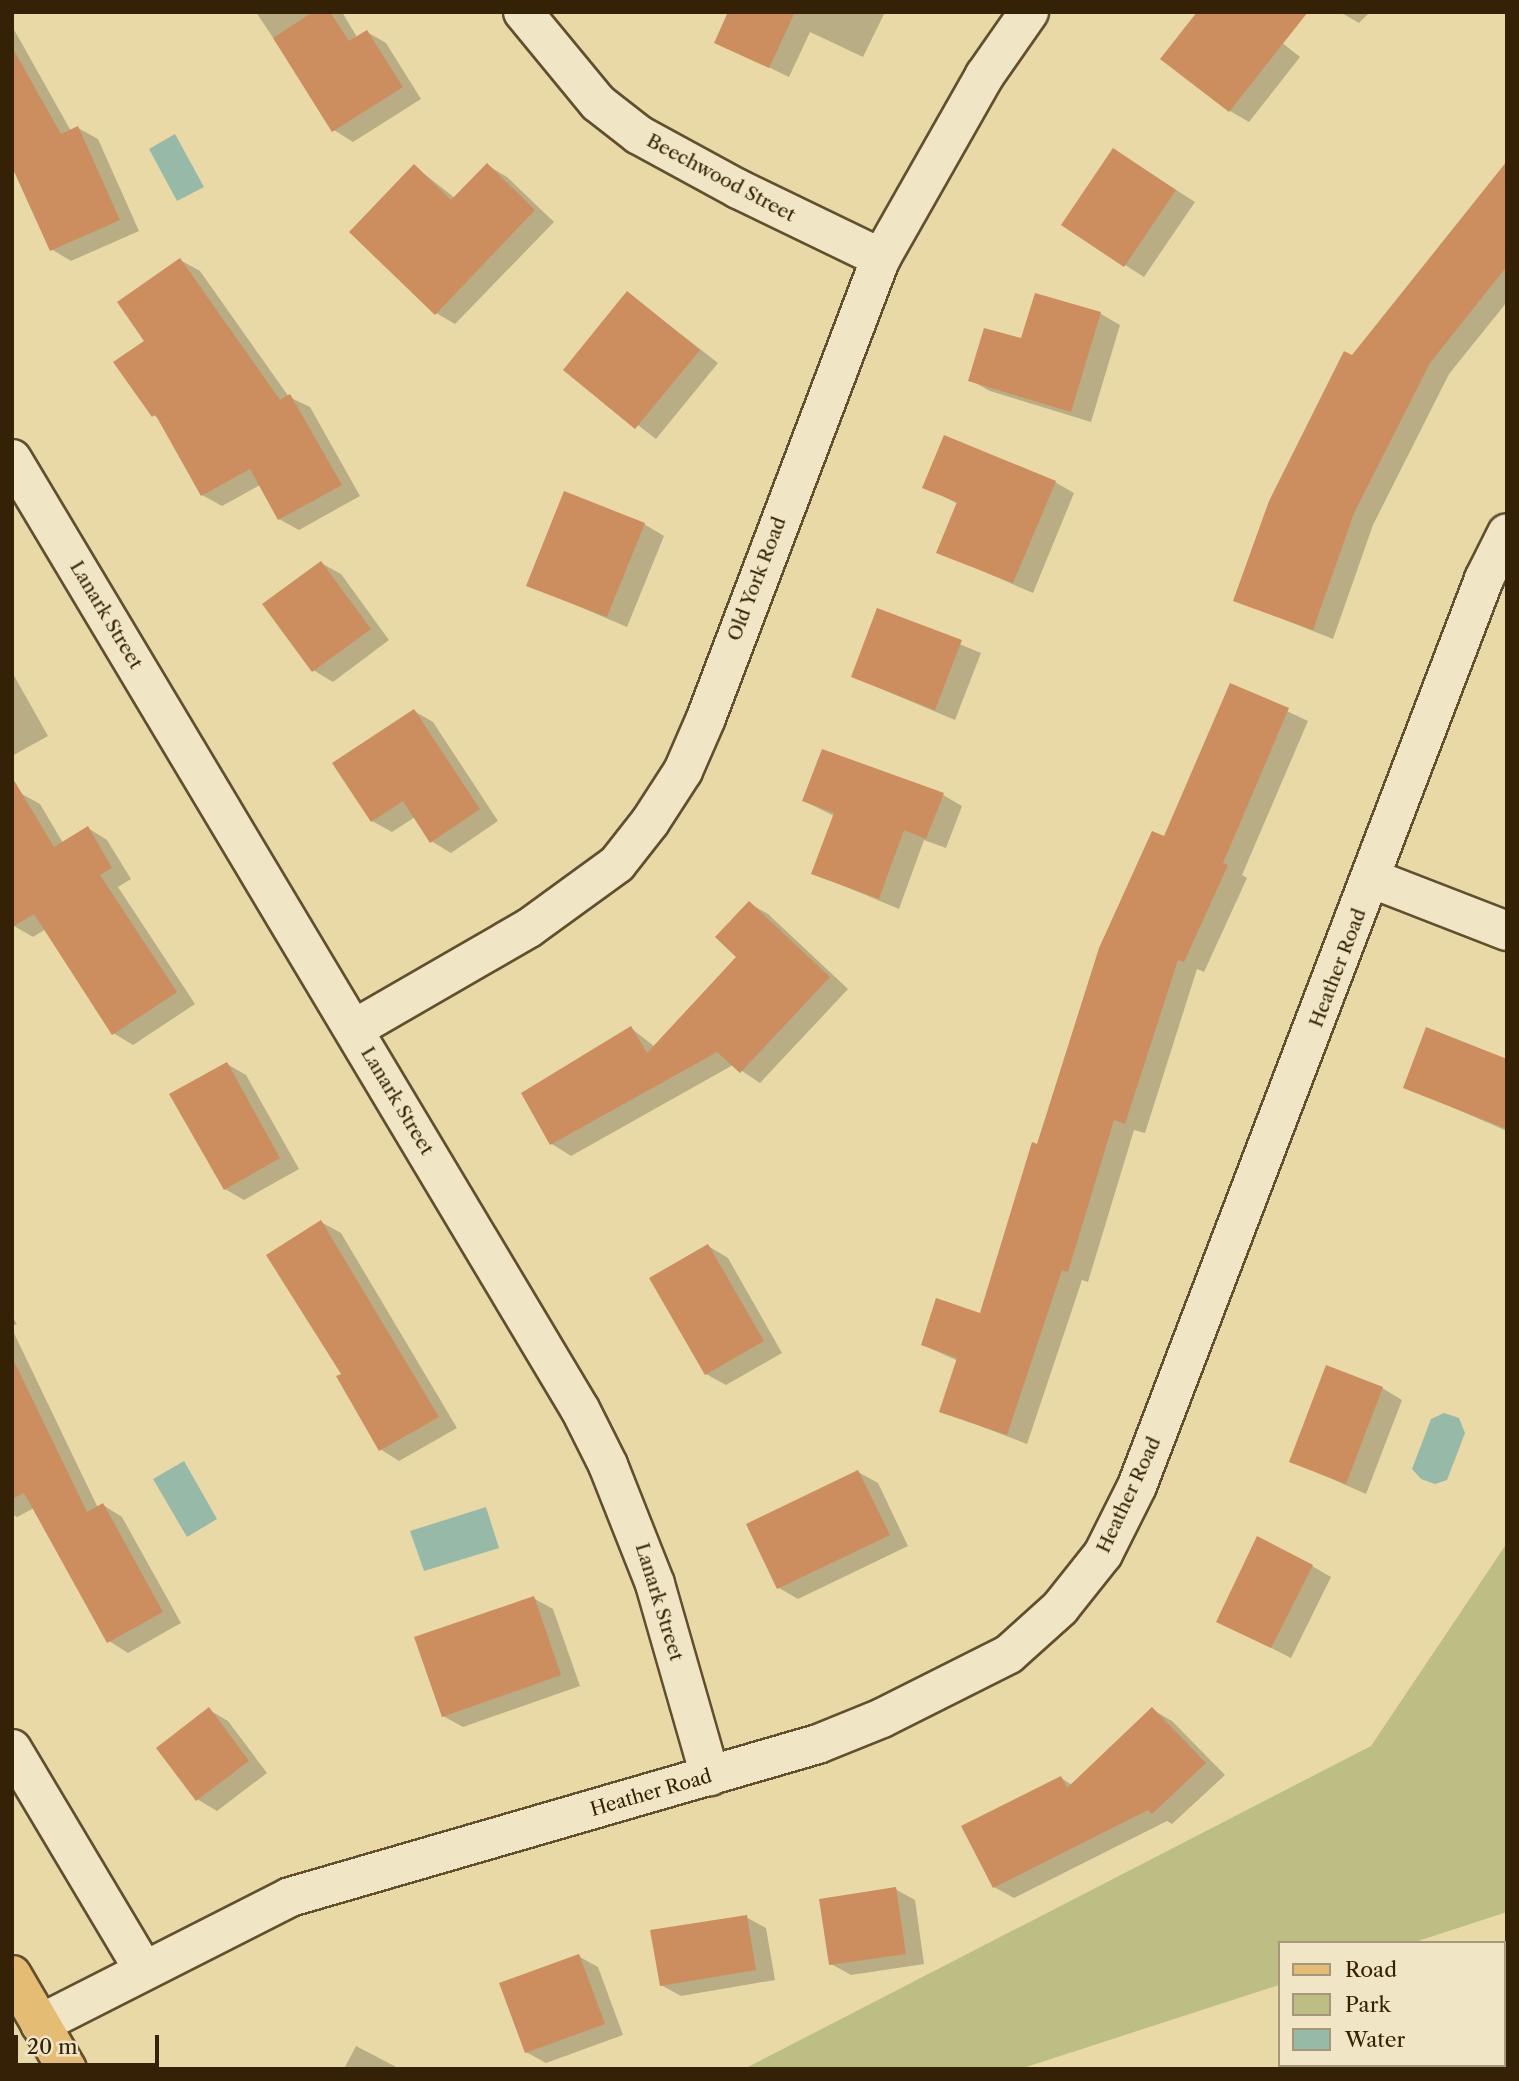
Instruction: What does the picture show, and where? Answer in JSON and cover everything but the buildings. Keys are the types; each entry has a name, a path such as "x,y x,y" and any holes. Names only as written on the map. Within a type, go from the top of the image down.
{"main road":[{"path":"12,1975 67,2069"}],"street":[{"name":"Beechwood Street","path":"523,12 598,103 639,135 716,178 881,258"},
{"name":"Old York Road","path":"354,1029 529,928 617,864 650,822 683,771 705,718 881,258 985,75 1029,12"},
{"name":"Lanark Street","path":"12,459 580,1409 608,1465 656,1584 710,1776"},
{"name":"Heather Road","path":"40,2024 290,1897 710,1776 870,1723 1009,1654 1060,1608 1103,1554 1137,1486 1373,879 1484,579 1507,533"},
{"path":"1373,879 1507,930"},
{"path":"12,1749 144,1970"}],"green space":[{"path":"1507,1543 1507,1912 1418,1941 1278,1941 1278,1985 1020,2069 744,2069 1371,1746"}],"water":[{"path":"175,134 204,187 177,201 149,149"},
{"path":"1444,1413 1459,1418 1465,1433 1447,1480 1435,1484 1421,1479 1412,1469 1431,1419"},
{"path":"184,1461 217,1519 187,1537 153,1479"},
{"path":"486,1507 499,1548 424,1571 410,1531"}]}
